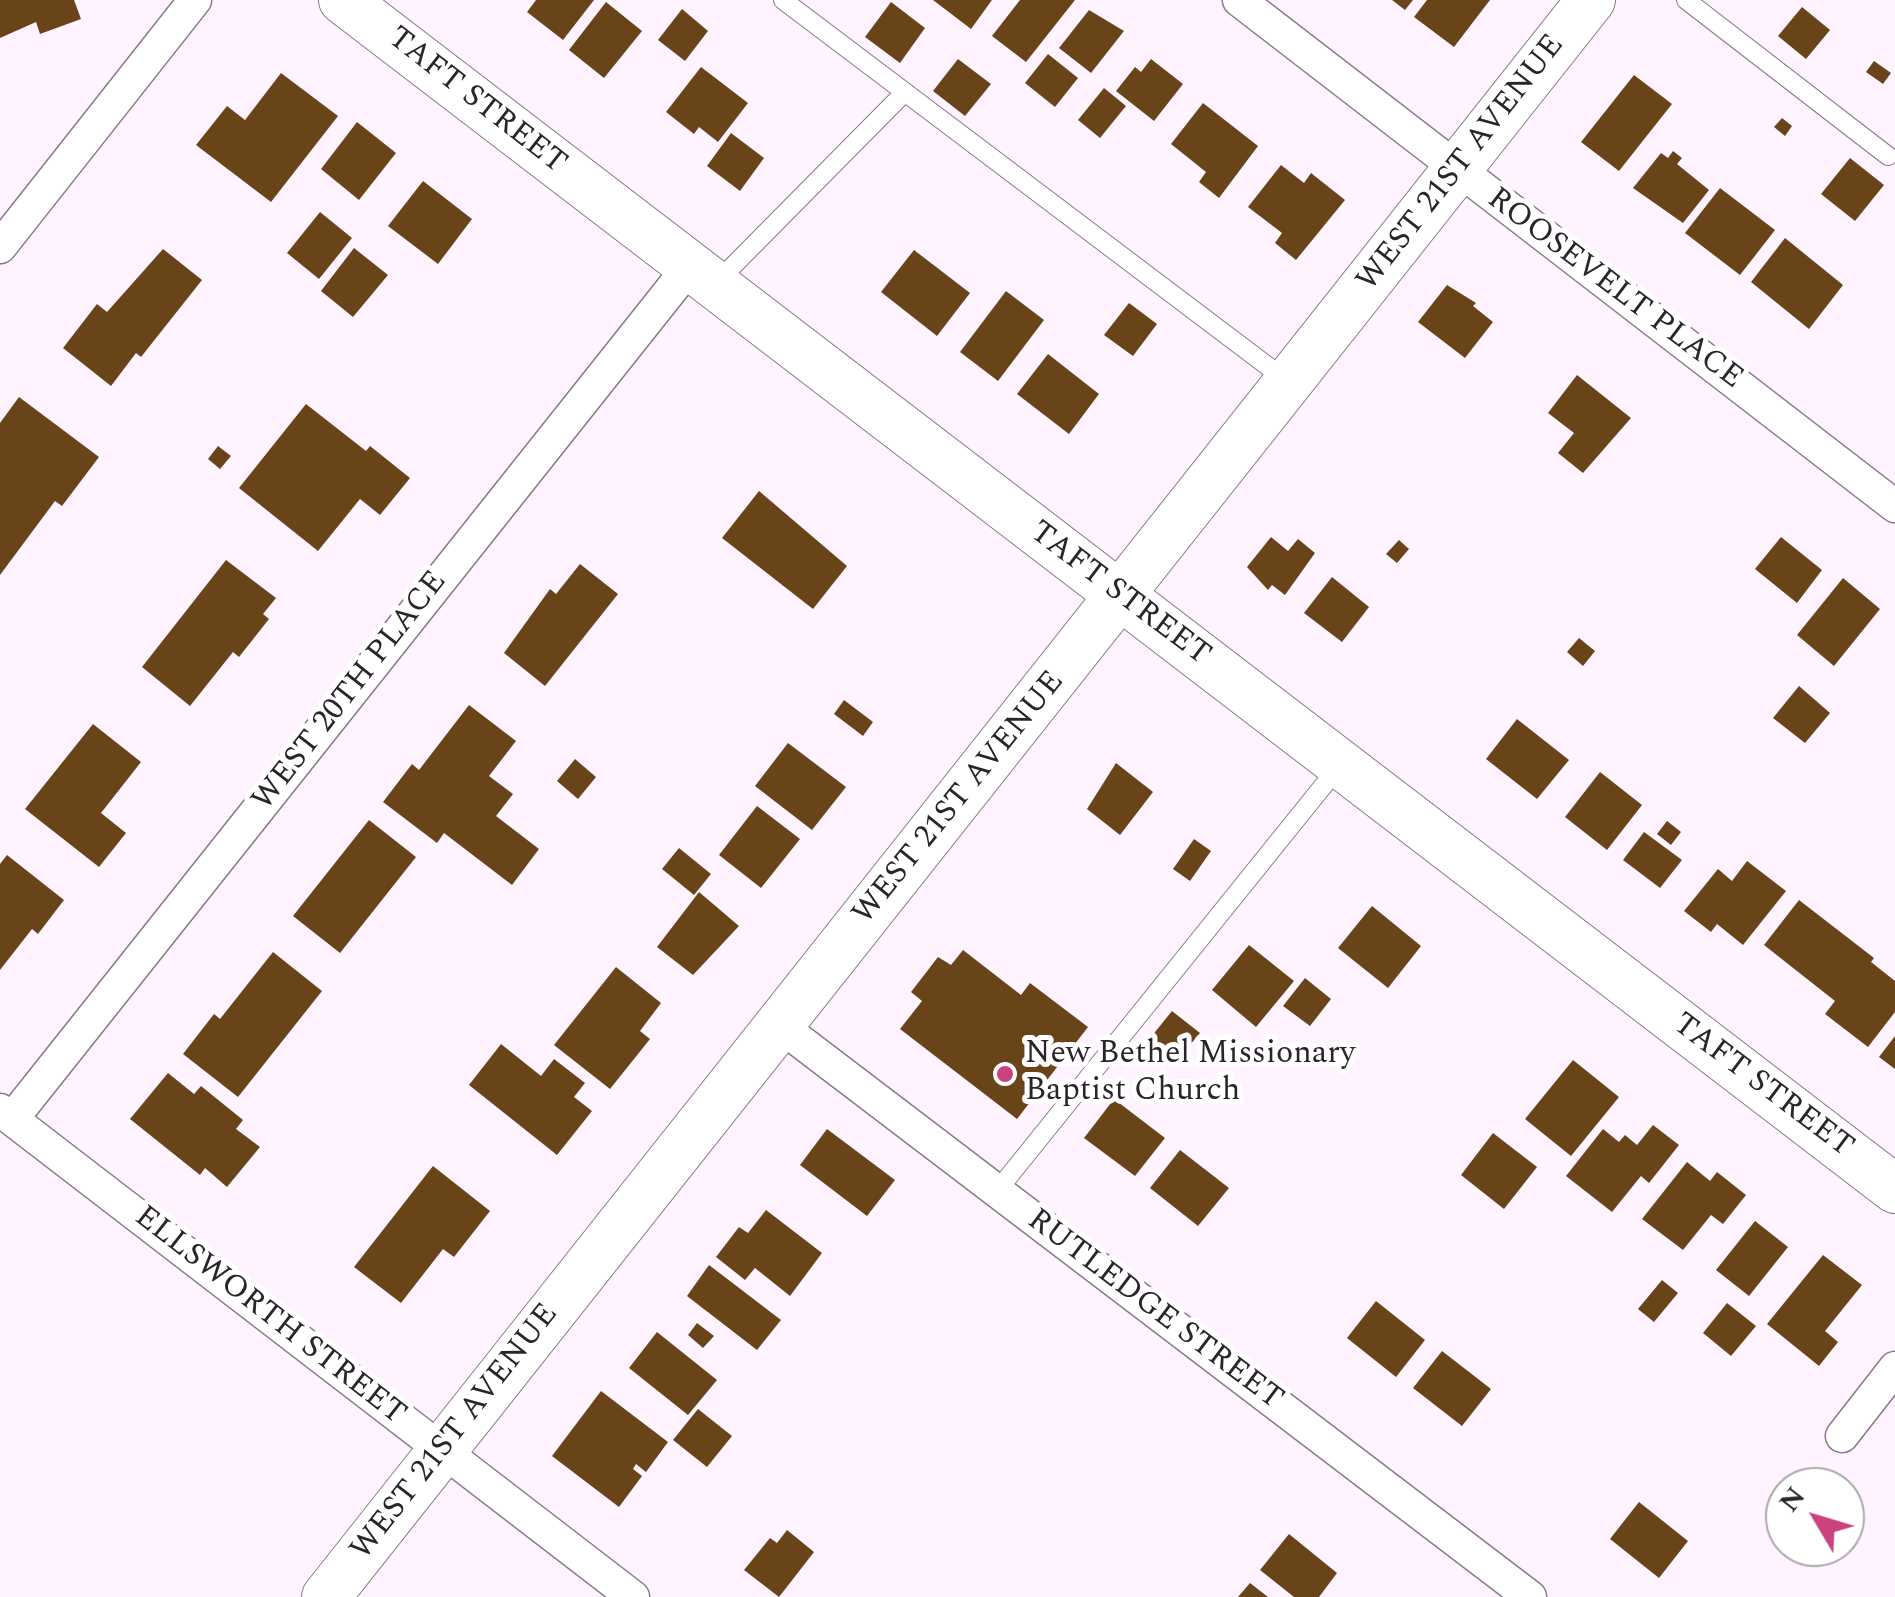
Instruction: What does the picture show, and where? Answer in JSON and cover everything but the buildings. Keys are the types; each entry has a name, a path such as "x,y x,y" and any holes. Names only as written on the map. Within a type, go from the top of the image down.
{"street":[{"path":"0,247 196,0"},
{"name":"TAFT STREET","path":"344,0 1895,1188"},
{"name":"ROOSEVELT PLACE","path":"1239,0 1895,506"},
{"name":"WEST 21ST AVENUE","path":"326,1597 1591,0"},
{"name":"WEST 20TH PLACE","path":"6,1114 702,275"},
{"name":"RUTLEDGE STREET","path":"779,1025 1530,1597"},
{"name":"ELLSWORTH STREET","path":"6,1114 633,1597"},
{"path":"1842,1436 1895,1368"}],"lane":[{"path":"783,0 1290,382"},
{"path":"1686,0 1888,156"},
{"path":"702,275 905,92"},
{"path":"998,1192 1340,765"}],"place":[{"name":"New Bethel Missionary Baptist Church","path":"1005,1074"}]}
